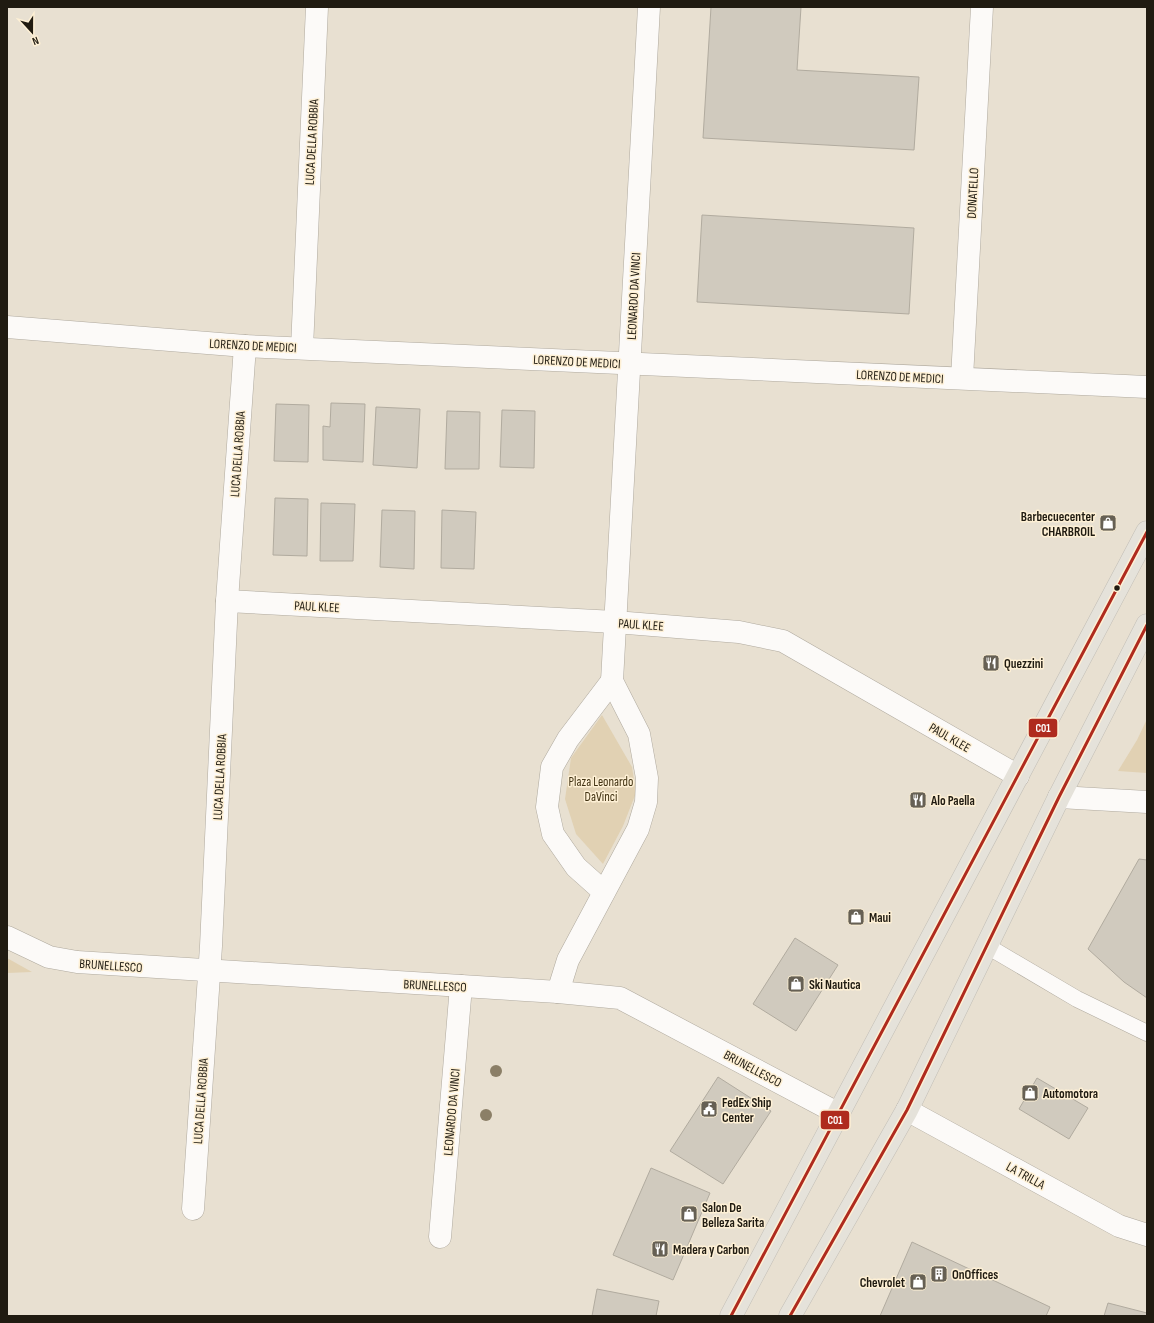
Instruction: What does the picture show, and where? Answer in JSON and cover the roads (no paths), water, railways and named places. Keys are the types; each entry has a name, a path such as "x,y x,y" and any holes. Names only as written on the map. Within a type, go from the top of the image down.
{"main road":[{"path":"731,1316 1147,532"},
{"path":"790,1316 907,1110 1060,796 1147,625"}],"street":[{"name":"LUCA DELLA ROBBIA","path":"302,348 317,7"},
{"name":"LEONARDO DA VINCI","path":"558,992 568,960 638,829 646,802 647,778 639,734 612,681 649,7"},
{"name":"DONATELLO","path":"962,378 982,7"},
{"name":"LORENZO DE MEDICI","path":"7,327 245,346 1147,387"},
{"name":"LUCA DELLA ROBBIA","path":"193,1209 208,972 227,601 245,346"},
{"name":"PAUL KLEE","path":"227,601 615,622 739,632 783,640 1018,776"},
{"path":"604,892 576,867 553,834 547,807 552,767 568,739 612,681"},
{"path":"1060,796 1147,802"},
{"name":"BRUNELLESCO","path":"7,937 49,957 77,962 208,972 558,992 620,998 839,1114"},
{"name":"LEONARDO DA VINCI","path":"440,1237 461,986"},
{"name":"LA TRILLA","path":"907,1110 1119,1226 1147,1235"}],"lane":[{"path":"987,946 1077,999 1147,1033"}],"place":[{"name":"Barbecuecenter CHARBROIL","path":"1108,523"},
{"name":"Quezzini","path":"991,663"},
{"name":"Alo Paella","path":"918,800"},
{"name":"Maui","path":"856,917"},
{"name":"Ski Nautica","path":"796,984"},
{"name":"Automotora","path":"1030,1093"},
{"name":"FedEx Ship Center","path":"709,1109"},
{"name":"Salon De Belleza Sarita","path":"689,1214"},
{"name":"Madera y Carbon","path":"660,1249"},
{"name":"OnOffices","path":"939,1274"},
{"name":"Chevrolet","path":"918,1282"}],"park label":[{"name":"Plaza Leonardo DaVinci","path":"601,788"}]}
